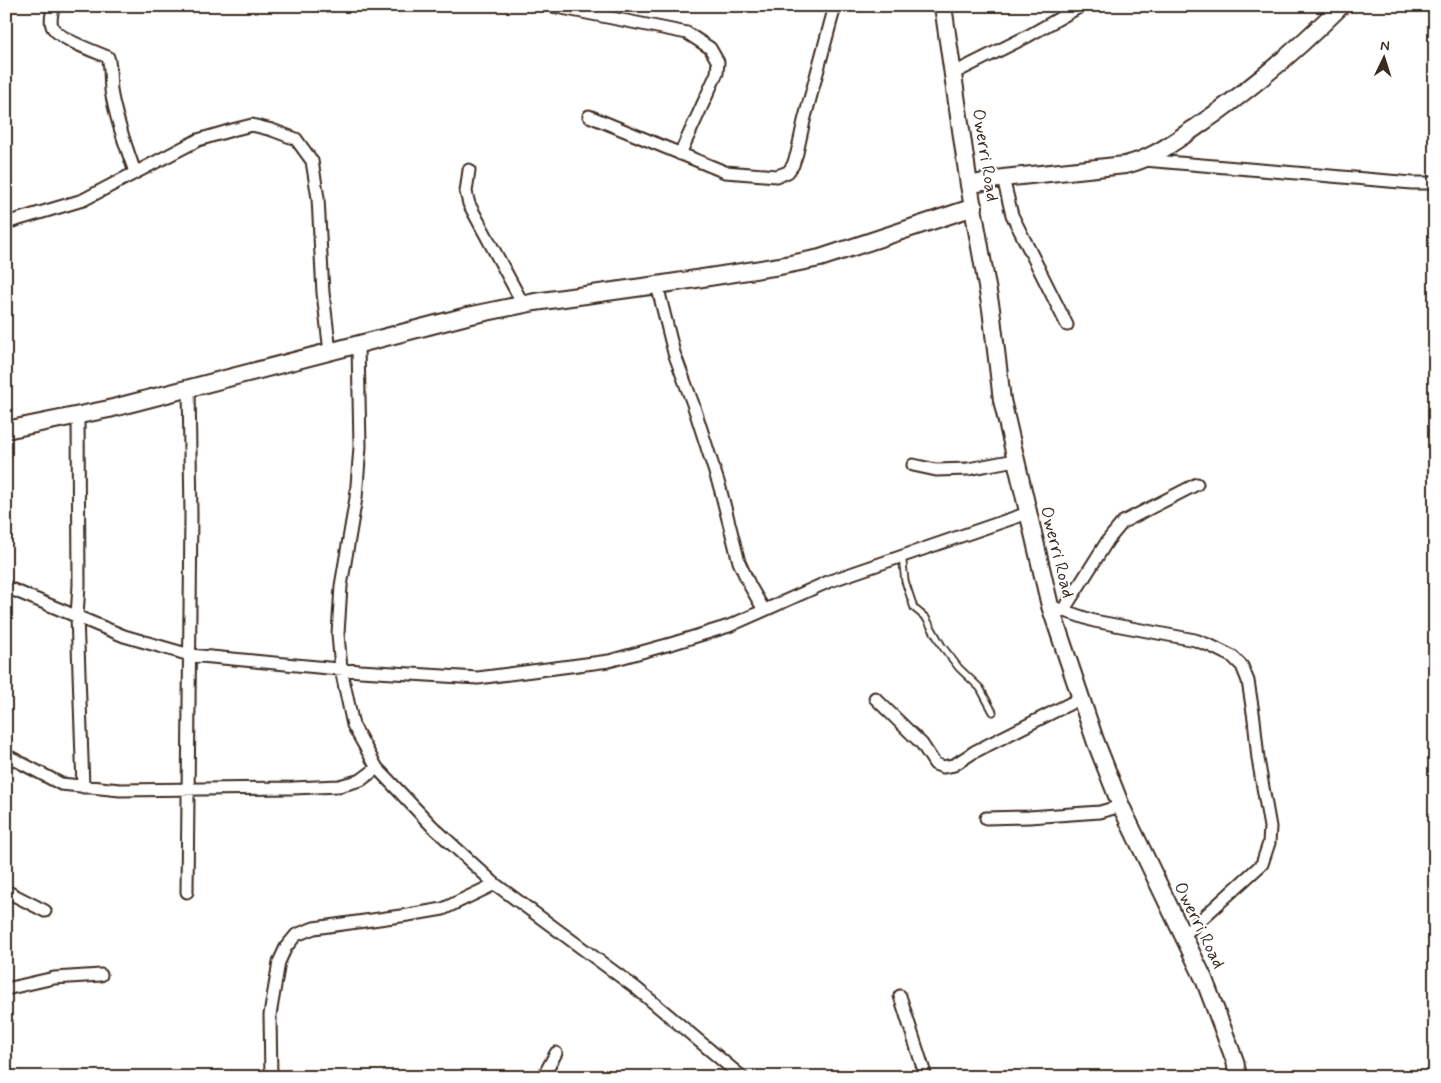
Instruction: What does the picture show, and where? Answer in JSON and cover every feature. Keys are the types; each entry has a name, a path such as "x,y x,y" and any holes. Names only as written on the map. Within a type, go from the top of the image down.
{"main road":[{"name":"Owerri Road","path":"943,6 969,185 991,309 1002,400 1028,513 1057,608 1081,698 1120,806 1204,979 1235,1061 1238,1077"},
{"path":"969,185 1003,178 1125,166 1144,160 1208,119 1270,72 1341,6"},
{"path":"6,430 78,416 467,316 523,304 658,285 820,258 974,207"}],"street":[{"path":"54,6 51,12 52,26 57,34 108,57 111,68 111,93 116,118 135,172"},
{"path":"552,6 687,33 710,48 718,62 717,73 680,154"},
{"path":"590,116 725,172 777,176 788,172 793,165 797,153 835,6"},
{"path":"954,73 1028,36 1081,6"},
{"path":"6,223 83,200 198,140 232,130 252,126 272,130 296,139 312,161 318,198 323,293 330,352"},
{"path":"1144,160 1402,182 1435,183"},
{"path":"469,170 466,192 469,204 523,304"},
{"path":"1003,178 1012,214 1020,233 1067,325"},
{"path":"658,285 674,353 694,404 740,562 750,586 764,610"},
{"path":"358,345 360,446 356,498 341,586 338,634 341,669 352,725 377,768 432,826 495,884 636,988 742,1077"},
{"path":"187,892 191,515 189,388"},
{"path":"78,416 79,585 77,616 83,787"},
{"path":"913,466 936,470 968,469 1015,460"},
{"path":"1183,936 1262,864 1269,843 1270,826 1258,759 1248,681 1242,666 1233,658 1211,646 1195,640 1094,621 1057,608 1123,522 1197,484"},
{"path":"6,587 124,636 190,655 341,669 478,678 609,661 674,643 720,629 830,581 1028,513"},
{"path":"875,698 922,744 935,764 943,766 954,765 974,752 1081,698"},
{"path":"6,755 61,784 120,790 339,786 361,780 377,768"},
{"path":"986,818 1100,812 1120,806"},
{"path":"271,1077 270,1015 279,962 286,947 296,935 314,928 444,909 495,884"},
{"path":"6,891 45,911"},
{"path":"6,989 54,978 101,975"},
{"path":"900,996 926,1077"},
{"path":"543,1077 556,1053"}],"lane":[{"path":"902,555 905,581 914,608 926,618 942,646 959,668 980,688 993,712"}]}
